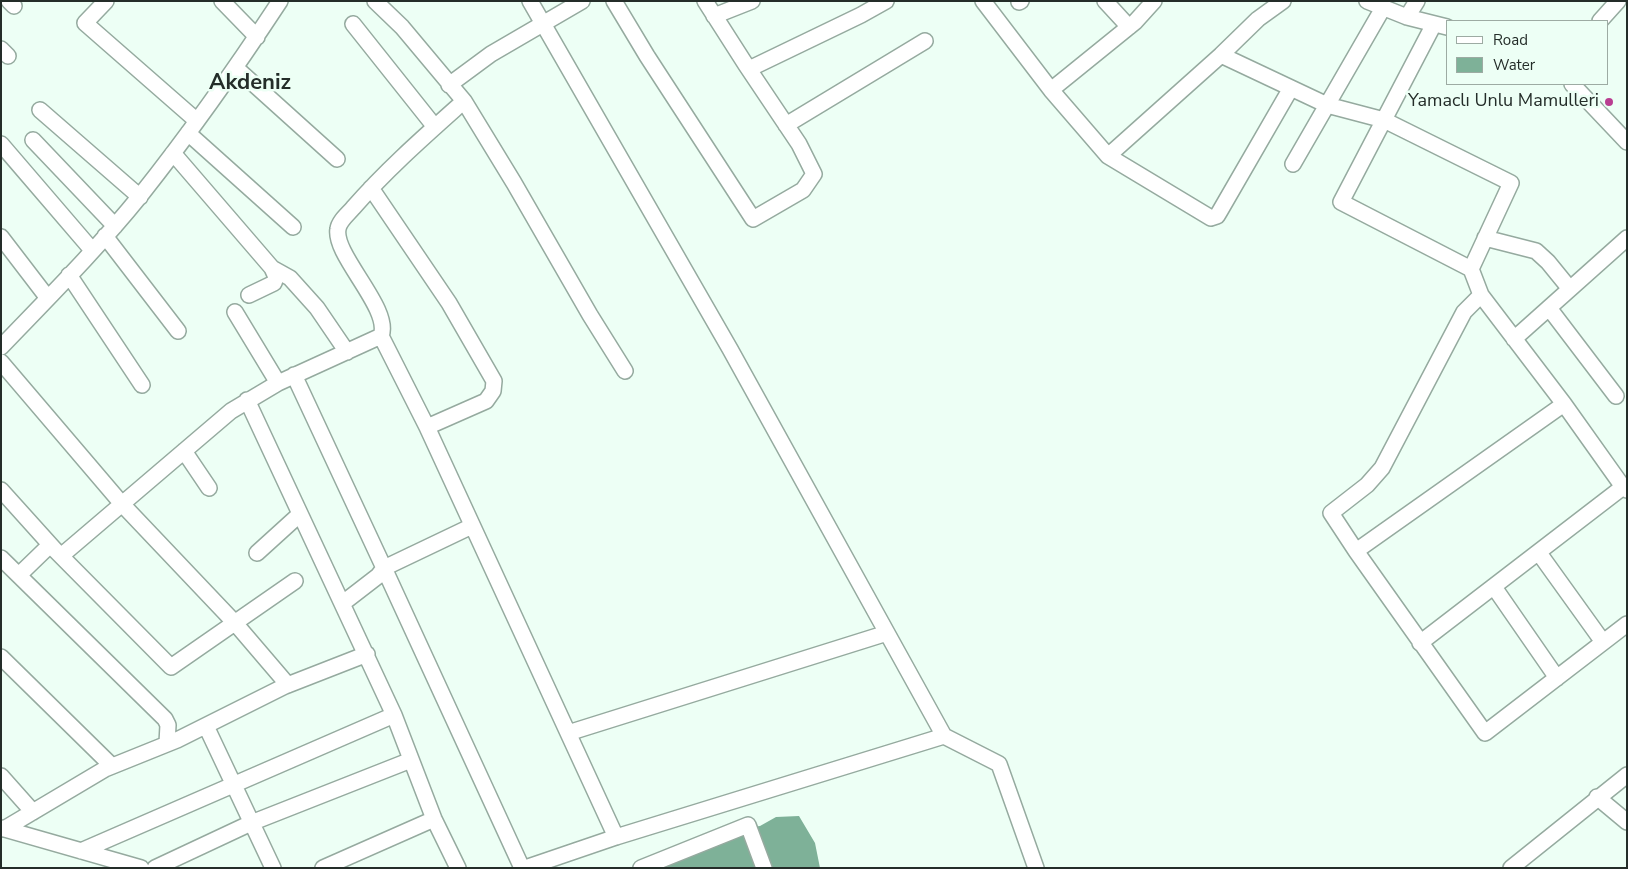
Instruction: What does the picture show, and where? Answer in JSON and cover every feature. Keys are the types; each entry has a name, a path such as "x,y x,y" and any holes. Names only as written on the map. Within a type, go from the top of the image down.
{"street":[{"path":"106,1 85,23 197,121"},
{"path":"222,1 257,37"},
{"path":"1,347 140,197 236,68 280,1"},
{"path":"375,1 402,27 464,101 625,371"},
{"path":"530,1 730,349 944,736 999,764 1036,868"},
{"path":"449,84 490,54 582,1"},
{"path":"614,1 652,64 753,219 803,190 814,174 799,144 705,1"},
{"path":"714,16 752,1"},
{"path":"749,70 886,1"},
{"path":"983,1 1051,90 1108,156 1211,218 1217,216 1291,88"},
{"path":"1105,1 1129,27"},
{"path":"1051,90 1129,27 1154,1"},
{"path":"1108,156 1221,55 1258,19 1283,1"},
{"path":"1367,1 1407,17 1440,26 1384,120 1341,202 1471,269 1481,295 1564,404 1625,489 1420,643"},
{"path":"1407,17 1416,1"},
{"path":"1601,20 1618,1"},
{"path":"1293,164 1383,8"},
{"path":"353,24 435,127"},
{"path":"786,126 925,41"},
{"path":"1221,55 1327,105 1384,120 1511,183 1471,269"},
{"path":"236,68 337,159"},
{"path":"1573,85 1627,142"},
{"path":"464,101 402,156 339,224 337,231 340,243 376,308 383,326 381,336 427,427 616,837"},
{"path":"40,110 140,197"},
{"path":"188,134 293,227"},
{"path":"33,140 110,231 178,331"},
{"path":"1,144 92,250"},
{"path":"173,153 272,268 276,278 274,283 249,295"},
{"path":"371,188 449,303 494,381 493,391 486,401 427,427"},
{"path":"1,236 48,298"},
{"path":"1485,238 1536,252 1548,262 1570,288"},
{"path":"1514,339 1627,238"},
{"path":"272,268 290,278 317,308 347,352"},
{"path":"69,274 142,385"},
{"path":"1481,295 1464,312 1382,468 1367,485 1331,513 1420,643 1485,733 1627,624"},
{"path":"1548,308 1616,396"},
{"path":"235,312 278,383"},
{"path":"1,339 16,331"},
{"path":"61,556 231,411 247,400 294,375 381,336"},
{"path":"1,362 122,504 235,623 288,685"},
{"path":"294,375 523,868 616,837 944,736"},
{"path":"247,400 394,715 434,819 458,868"},
{"path":"1356,551 1564,404"},
{"path":"184,452 209,488"},
{"path":"1,490 61,556 171,667 295,581"},
{"path":"257,553 300,514"},
{"path":"343,603 378,576 384,568 472,526"},
{"path":"19,575 50,544"},
{"path":"1539,552 1603,642"},
{"path":"1,558 165,719 168,725 168,744"},
{"path":"1494,587 1557,678"},
{"path":"568,733 887,632"},
{"path":"3,829 112,766 168,744 288,685 366,654"},
{"path":"1,657 112,766"},
{"path":"81,851 394,715"},
{"path":"206,726 273,868"},
{"path":"155,868 251,823 411,760"},
{"path":"1513,867 1627,774"},
{"path":"1,776 33,812"},
{"path":"1597,797 1627,822"},
{"path":"323,868 434,819"},
{"path":"640,868 748,825 764,868"},
{"path":"3,829 141,868"}],"water":[{"path":"799,816 815,843 820,868 661,868 660,863 709,832 760,826 776,817"}],"place":[{"name":"Yamaclı Unlu Mamulleri","path":"1609,102"}],"district":[{"name":"Akdeniz","path":"250,84"}]}
